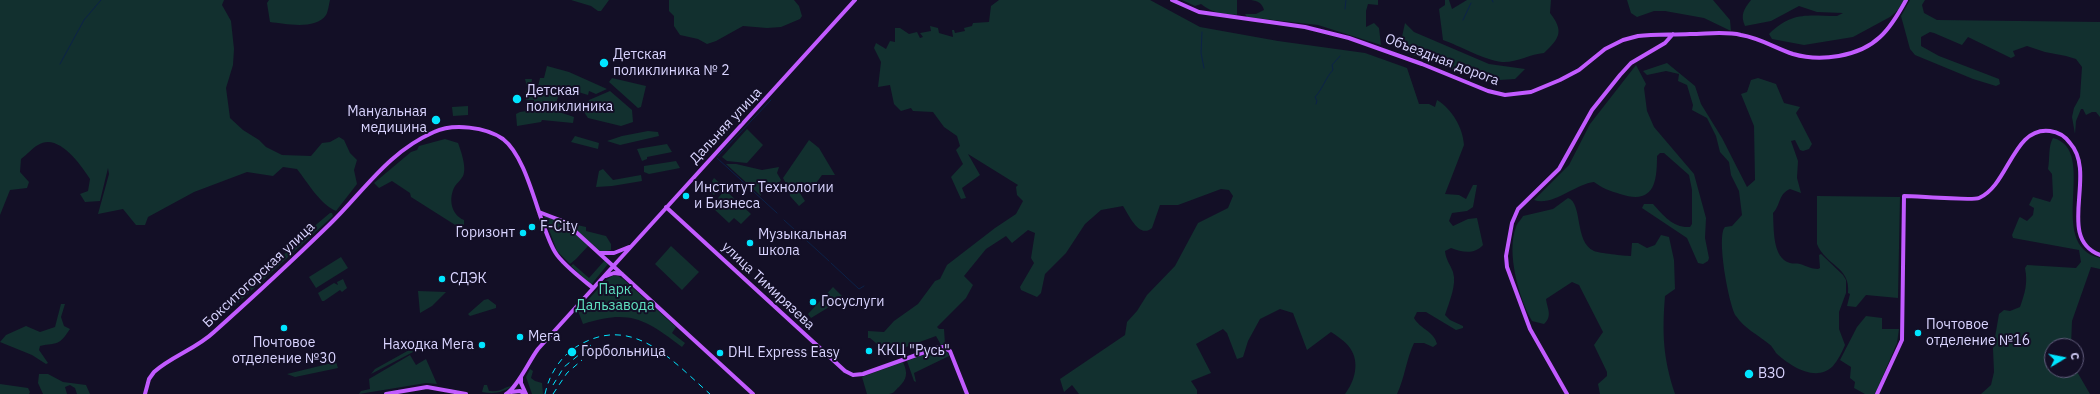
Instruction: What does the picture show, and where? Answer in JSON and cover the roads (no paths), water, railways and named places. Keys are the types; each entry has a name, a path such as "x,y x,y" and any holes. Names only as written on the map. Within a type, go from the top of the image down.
{"main road":[{"name":"Дальняя улица","path":"507,394 516,385 523,371 538,349 855,0"},
{"name":"Объездная дорога","path":"1172,0 1200,12 1305,27 1349,38 1422,64 1488,91 1505,95 1531,92 1560,80 1579,70 1605,49 1623,40 1638,36 1673,34 1740,34 1760,40 1794,54 1818,57 1834,56 1859,50 1874,42 1890,26 1906,0"},
{"path":"1567,394 1530,329 1506,264 1514,214 1533,193 1559,169 1592,110 1625,69 1632,63 1665,43 1673,34"},
{"name":"Бокситогорская улица","path":"145,394 149,379 154,372 214,332 330,224 368,181 386,164 420,139 443,129 462,126 494,135 507,142 516,155 556,254 593,288"},
{"path":"1877,394 1902,340 1904,196 1978,199 1992,189 2019,148 2033,133 2044,131 2057,133 2068,140 2079,157 2081,170 2077,216 2078,228 2087,246 2100,255"},
{"name":"улица Тимирязева","path":"666,207 840,367 850,374 857,375 936,348 943,347 950,352 967,394"},
{"path":"539,212 565,222 753,394"},
{"path":"599,253 620,252 633,244"},
{"path":"604,276 614,273 622,274"},
{"path":"523,371 521,383 526,394"},
{"path":"386,394 427,387 466,394"},
{"path":"507,394 516,390 526,394"}],"waterway":[{"path":"60,64 84,20 101,0"},
{"path":"1345,9 1346,0"},
{"path":"1463,20 1471,3"},
{"path":"1202,32 1201,53 1204,68"},
{"path":"1316,104 1317,101 1315,97 1333,70 1332,65 1340,56"},
{"path":"718,156 771,100"},
{"path":"717,158 777,213"},
{"path":"784,220 829,261"},
{"path":"831,263 859,289 864,286"}],"railway":[{"path":"545,394 552,373 560,361 570,351 596,338 615,335 633,338 649,345 680,367 710,394"},
{"path":"553,385 564,367 591,345"},
{"path":"553,394 567,373 582,360"}],"place":[{"name":"Детская поликлиника № 2","path":"604,63"},
{"name":"Детская поликлиника","path":"517,99"},
{"name":"Мануальная медицина","path":"436,120"},
{"name":"Институт Технологии и Бизнеса","path":"686,196"},
{"name":"F-City","path":"532,227"},
{"name":"Горизонт","path":"523,233"},
{"name":"Музыкальная школа","path":"750,243"},
{"name":"СДЭК","path":"442,279"},
{"name":"Госуслуги","path":"813,302"},
{"name":"Почтовое отделение №30","path":"284,328"},
{"name":"Почтовое отделение №16","path":"1918,333"},
{"name":"Мега","path":"520,337"},
{"name":"Находка Мега","path":"482,345"},
{"name":"ККЦ \"Русь\"","path":"869,351"},
{"name":"Горбольница","path":"572,352"},
{"name":"DHL Express Easy","path":"720,353"},
{"name":"ВЗО","path":"1749,374"}],"park label":[{"name":"Парк Дальзавода","path":"615,298"}]}
